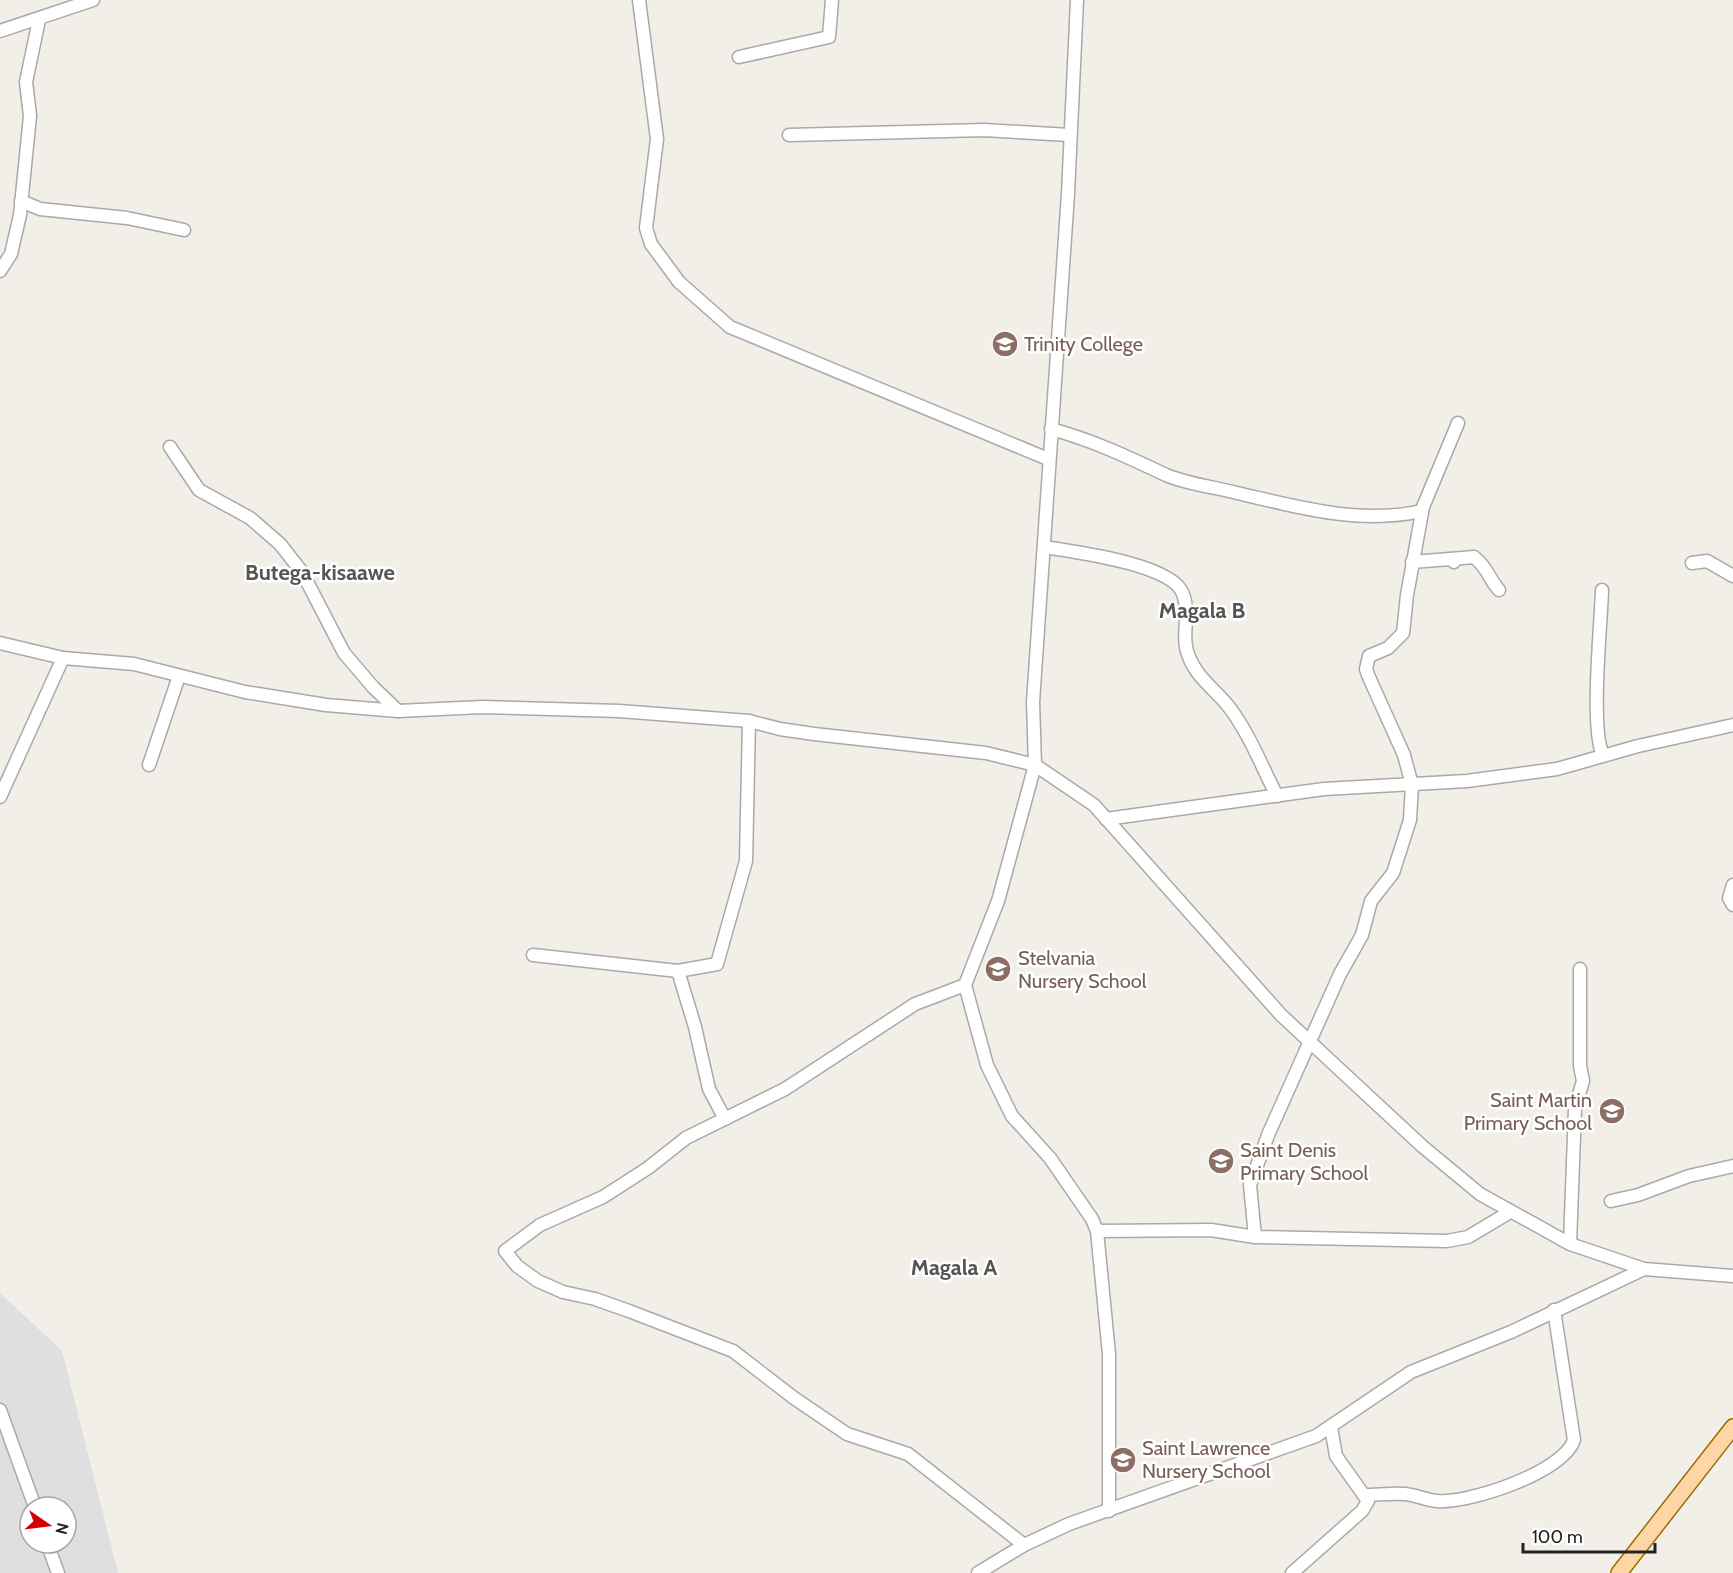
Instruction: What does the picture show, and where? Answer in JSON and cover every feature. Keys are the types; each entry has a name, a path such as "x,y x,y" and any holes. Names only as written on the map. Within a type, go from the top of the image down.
{"main road":[{"path":"1619,1573 1733,1427"}],"street":[{"path":"0,31 39,20 93,0"},
{"path":"639,0 657,140 646,228 655,249 680,282 730,327 1048,459"},
{"path":"739,57 829,37 832,0"},
{"path":"1077,0 1068,194 1033,702 1035,765 998,901 965,985 987,1065 1001,1096 1026,1134 1050,1158 1097,1231 1109,1354 1109,1510"},
{"path":"0,271 11,254 21,201 30,116 26,82 39,20"},
{"path":"789,135 984,130 1069,135"},
{"path":"21,201 40,209 126,218 184,230"},
{"path":"1255,1237 1250,1185 1268,1135 1340,974 1362,935 1371,901 1392,876 1410,820 1412,785 1404,755 1366,669 1369,656 1388,648 1403,633 1412,562 1422,512 1458,423"},
{"path":"1051,429 1083,437 1172,477 1306,508 1348,516 1376,517 1422,512"},
{"path":"170,447 199,490 250,518 280,544 302,572 344,653 373,687 398,711"},
{"path":"1045,547 1126,563 1172,578 1184,595 1185,642 1188,657 1202,677 1229,707 1277,796"},
{"path":"1412,562 1474,557 1488,568 1491,582 1499,590"},
{"path":"1692,563 1707,561 1733,576"},
{"path":"1602,590 1598,703 1599,746 1603,755"},
{"path":"0,643 63,658 134,664 292,700 398,711 482,707 619,711 749,721 814,734 986,753 1035,765 1074,789 1094,805 1274,1007 1422,1146 1480,1194 1570,1244 1644,1269 1733,1276"},
{"path":"0,797 63,658"},
{"path":"149,765 179,676"},
{"path":"533,955 678,971 717,964 728,933 746,861 749,721"},
{"path":"1106,819 1324,789 1412,785 1557,769 1603,755 1733,725"},
{"path":"1733,885 1729,898 1733,904"},
{"path":"1570,1244 1575,1108 1583,1081 1579,1040 1580,969"},
{"path":"678,971 695,1027 709,1089 725,1119"},
{"path":"965,985 915,1004 785,1089 686,1138 648,1168 603,1197 540,1225 505,1251 517,1266 538,1281 563,1292 595,1299 733,1351 794,1398 847,1434 908,1454 1024,1545"},
{"path":"1611,1201 1638,1195 1689,1176 1733,1166"},
{"path":"1097,1231 1211,1230 1255,1237 1447,1242 1468,1238 1510,1212"},
{"path":"978,1573 1024,1545 1069,1524 1287,1448 1331,1427 1411,1372 1511,1332 1644,1269"},
{"path":"1364,1495 1407,1494 1438,1502 1500,1491 1542,1471 1569,1450 1574,1440 1554,1310"},
{"path":"0,1410 31,1495"},
{"path":"1292,1573 1366,1507 1368,1501 1336,1456 1331,1427"},
{"path":"51,1555 58,1573"}],"shaded area":[{"path":"0,1293 62,1351 118,1573 0,1573"}],"place":[{"name":"Trinity College","path":"1005,344"},
{"name":"Stelvania Nursery School","path":"998,969"},
{"name":"Saint Martin Primary School","path":"1612,1111"},
{"name":"Saint Denis Primary School","path":"1221,1161"},
{"name":"Saint Lawrence Nursery School","path":"1123,1460"}],"district":[{"name":"Butega-kisaawe","path":"320,572"},
{"name":"Magala B","path":"1202,610"},
{"name":"Magala A","path":"954,1267"}]}
